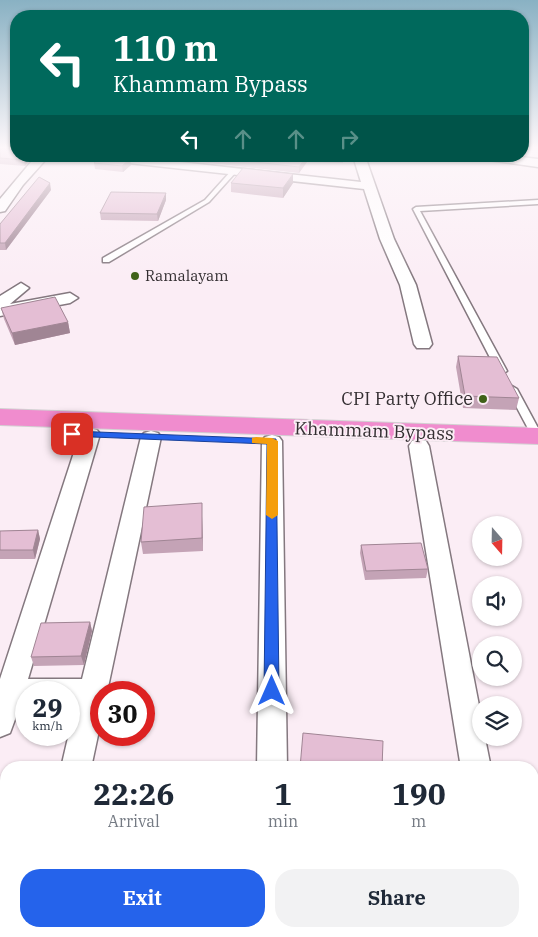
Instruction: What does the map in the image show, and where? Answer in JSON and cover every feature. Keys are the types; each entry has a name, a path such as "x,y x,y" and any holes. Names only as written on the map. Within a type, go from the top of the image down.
{"highway":[{"name":"Khammam Bypass","path":"0,417 427,442"},
{"name":"Khammam Bypass","path":"0,432 272,441 538,441"}],"street":[{"path":"0,208 12,192"},
{"path":"369,192 387,240 408,285 423,344"},
{"path":"0,304 21,288"},
{"path":"0,311 70,298"},
{"path":"0,724 4,691 90,434"},
{"path":"95,681 151,437"},
{"path":"272,441 272,761"},
{"path":"427,442 475,761"},
{"path":"4,691 90,691"},
{"path":"78,761 90,705"}],"lane":[{"path":"106,260 207,201 215,192"},
{"path":"504,375 416,209 538,202"},
{"path":"509,384 538,441"}],"building":[{"path":"27,192 43,192 5,243 0,243 0,224"},
{"path":"111,192 166,193 157,214 100,213"},
{"path":"55,297 68,322 12,333 1,308"},
{"path":"458,356 497,357 519,398 465,396"},
{"path":"202,503 202,538 141,542 144,507"},
{"path":"38,530 33,550 0,550 0,531"},
{"path":"421,543 428,569 366,571 361,545"},
{"path":"90,622 81,656 31,657 41,623"},
{"path":"303,733 383,741 382,761 301,761"}],"slow traffic":[{"path":"256,440 272,441 272,515"}],"place":[{"name":"Ramalayam","path":"135,276"},
{"name":"CPI Party Office","path":"483,399"}],"route":[{"path":"72,434 272,441 272,691"}]}
